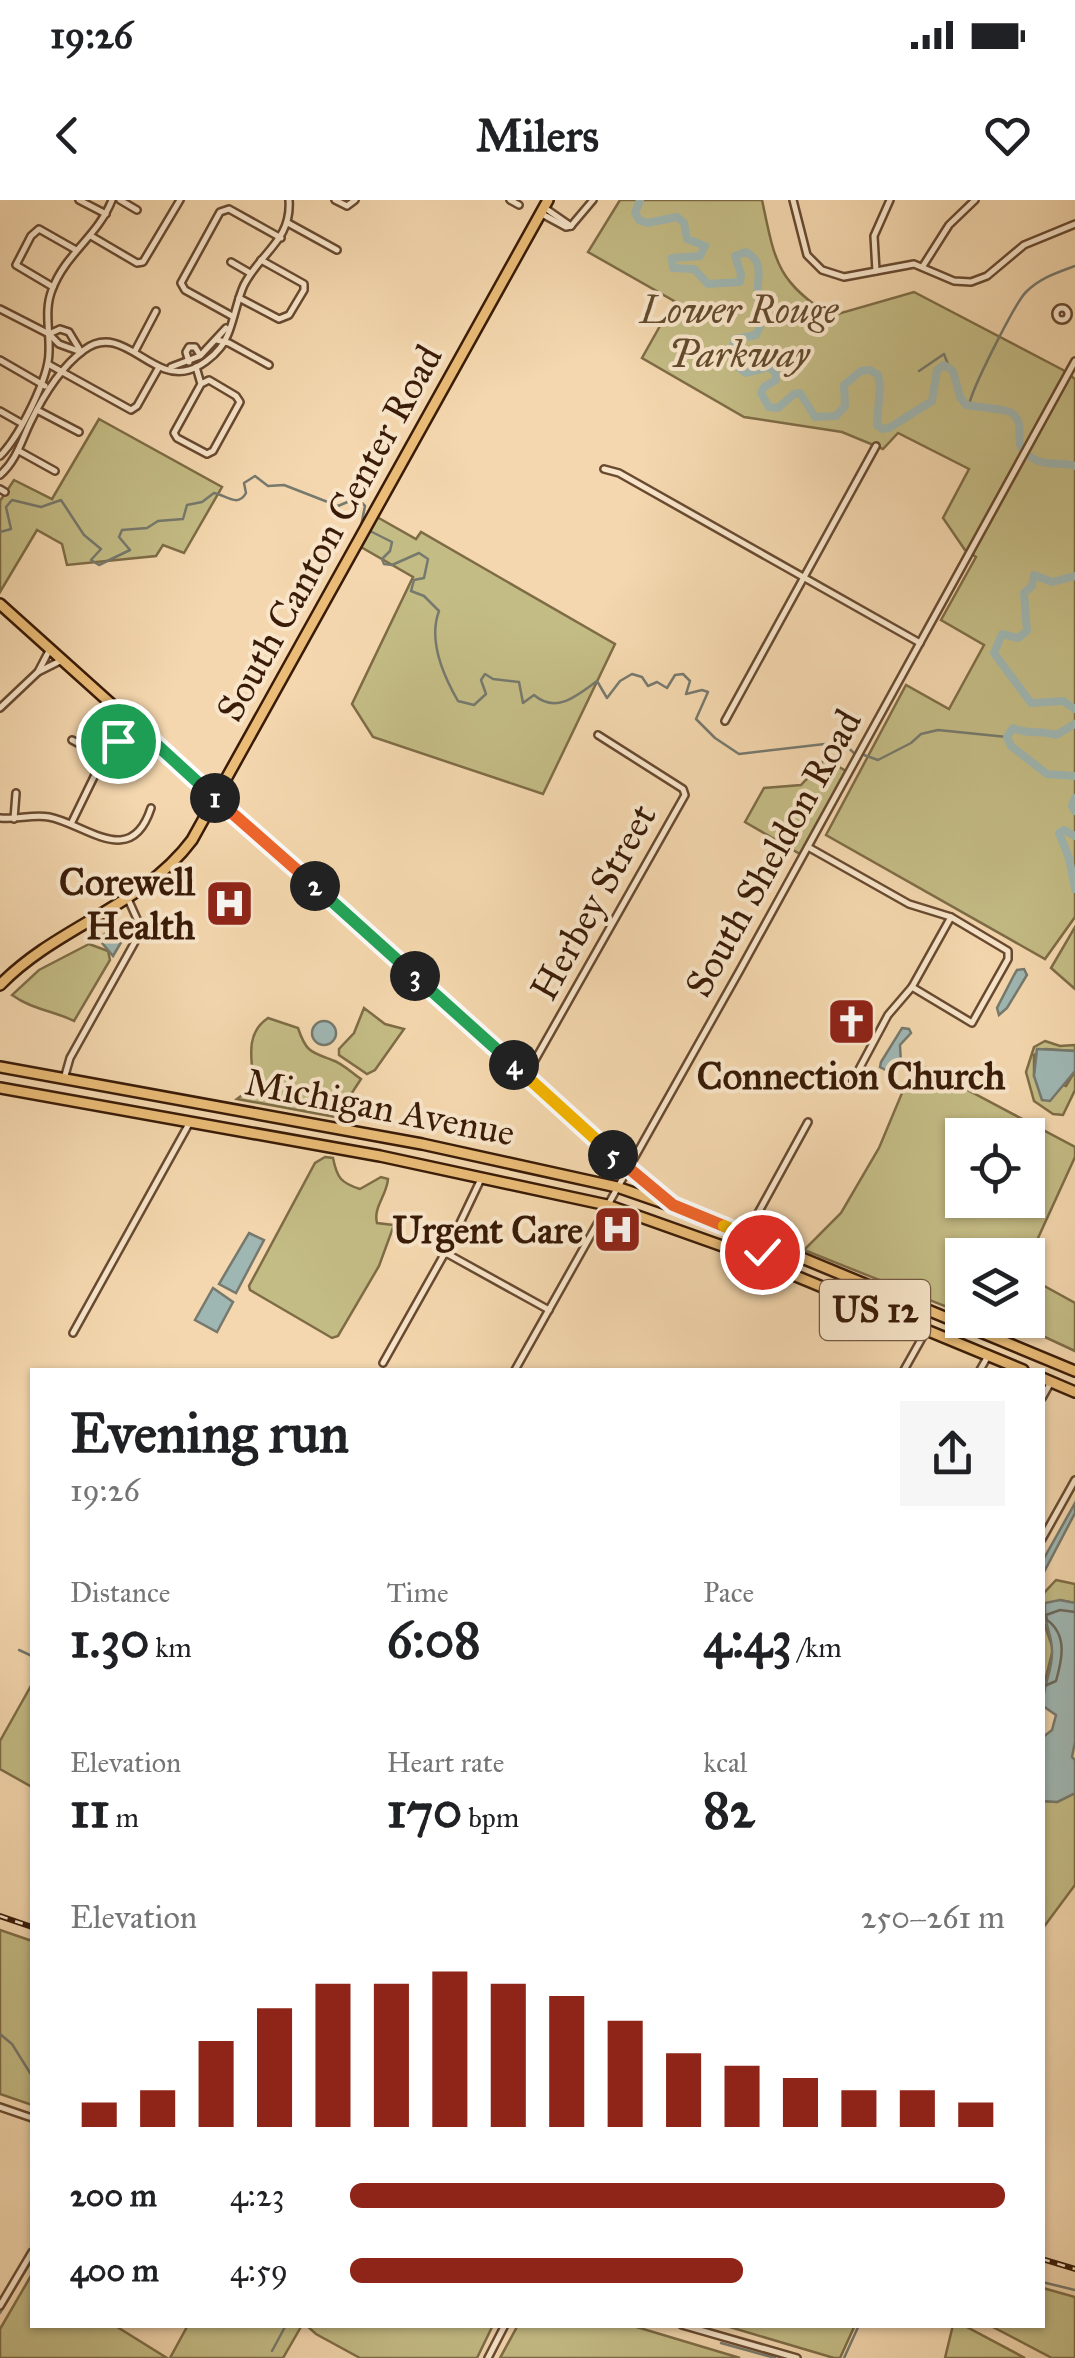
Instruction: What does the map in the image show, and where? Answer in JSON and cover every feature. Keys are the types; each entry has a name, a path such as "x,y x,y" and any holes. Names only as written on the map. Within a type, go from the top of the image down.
{"main road":[{"name":"South Canton Center Road","path":"0,985 36,953 156,879 178,857 217,799 544,207"},
{"path":"0,604 673,1205"},
{"name":"Michigan Avenue","path":"0,1067 458,1152 618,1186 945,1318"},
{"name":"Michigan Avenue","path":"0,1088 446,1169 607,1204 728,1248 1018,1368"},
{"path":"113,1108 122,1100 121,1090"},
{"path":"190,1122 188,1108 199,1104"},
{"path":"446,1169 461,1164 458,1152"},
{"path":"498,1180 495,1170 509,1162"},
{"path":"728,1248 743,1244 746,1235"},
{"path":"764,1263 762,1252 772,1246"},
{"path":"956,1343 957,1338"},
{"name":"Michigan Avenue","path":"995,1338 1075,1370"},
{"path":"1047,1380 1075,1392"}],"street":[{"path":"79,200 106,214"},
{"path":"0,456 42,384 48,364 47,310 52,287 76,250 91,236 112,200"},
{"path":"120,200 137,210"},
{"path":"91,236 143,262 180,200"},
{"path":"1,471 19,450 50,388 81,352 94,344 110,342 135,351 159,368 181,371 220,341 251,274 281,238 288,223 289,200"},
{"path":"335,200 347,206 355,200"},
{"path":"510,200 519,205"},
{"path":"544,207 571,226 593,200"},
{"path":"793,200 802,245 817,267 844,277 906,264 924,266 954,281 978,281 1024,245 1075,224"},
{"path":"876,271 874,236 890,200"},
{"path":"924,266 949,224 975,200"},
{"path":"232,316 181,284 220,212 229,209 281,238"},
{"path":"288,223 338,250"},
{"path":"52,287 16,265 31,236 40,229 76,250"},
{"path":"239,298 278,319 289,316 304,284 261,260"},
{"path":"231,262 251,274"},
{"path":"0,309 49,334 59,344 81,352"},
{"path":"135,351 156,311"},
{"path":"49,334 60,329 69,332 81,352"},
{"path":"220,341 269,366"},
{"path":"0,360 50,388"},
{"name":"South Sheldon Road","path":"517,1368 1075,361"},
{"path":"196,362 209,380 240,402 213,451 207,454 174,432 202,384 209,380"},
{"path":"196,362 202,384"},
{"path":"48,364 132,410 159,368"},
{"path":"37,410 79,432"},
{"path":"0,411 28,427"},
{"path":"725,721 876,446"},
{"path":"19,450 55,471"},
{"path":"604,469 920,644"},
{"path":"38,672 50,649"},
{"path":"0,708 38,672 62,660"},
{"path":"71,825 102,756 130,721"},
{"name":"Herbey Street","path":"526,1076 685,795 683,789 598,735"},
{"path":"72,740 102,756"},
{"path":"14,818 16,793"},
{"path":"0,818 45,816 106,838 124,840 135,834 151,808"},
{"path":"808,848 909,904 951,916 1004,947 1008,959 972,1023 912,987"},
{"path":"64,1079 70,1058 136,940 138,918 128,899"},
{"path":"849,1088 888,1015 912,987 951,916"},
{"path":"73,1332 190,1122"},
{"path":"746,1235 808,1122"},
{"path":"383,1363 446,1253 482,1176"},
{"path":"446,1253 549,1310"},
{"path":"905,1368 926,1331"},
{"path":"981,1368 988,1356"},
{"path":"1045,1534 1075,1480"},
{"path":"0,2107 30,2117"},
{"path":"0,2306 30,2255"},
{"path":"488,2358 503,2328"},
{"path":"692,2328 796,2358"}],"green space":[{"name":"Lower Rouge Parkway","path":"620,200 762,200 775,254 788,280 831,316 914,292 1075,379 1075,917 1045,959 826,835 906,685 949,709 984,645 941,620 976,557 965,550 943,518 969,469 898,433 883,449 842,432 744,417 642,358 674,301 588,252"},
{"path":"99,419 222,487 184,553 163,545 156,556 67,565 62,544 37,530 0,592 0,501 14,480 52,499"},
{"path":"377,517 416,539 421,532 615,644 543,794 373,737 352,704 413,577 361,547"},
{"path":"825,759 846,771 800,854 745,822 764,788 801,785"},
{"path":"1075,927 1075,989 1051,968"},
{"path":"89,944 108,951 110,960 74,1021 12,995 39,970"},
{"path":"364,1008 385,1024 404,1029 375,1070 367,1074 339,1055"},
{"path":"268,1018 298,1028 310,1050 339,1063 361,1079 336,1117 237,1099 254,1086 252,1040"},
{"path":"1045,1041 1075,1045 1075,1051 1045,1049 1034,1055 1034,1076 1066,1086 1075,1071 1075,1090 1063,1115 1053,1114 1034,1101 1026,1072 1034,1047"},
{"path":"915,1062 1020,1118 945,1118 945,1218 1045,1218 1045,1131 1075,1147 1075,1157 1038,1238 945,1238 945,1306 804,1250 841,1213 879,1148"},
{"path":"325,1157 333,1158 341,1179 354,1187 360,1189 381,1177 388,1179 377,1223 394,1225 379,1266 338,1336 332,1338 249,1286 315,1163"},
{"path":"1045,1286 1075,1303 1075,1351 1045,1337"},
{"path":"1056,1580 1075,1584 1075,1603 1060,1600 1045,1618 1045,1592"},
{"path":"1045,1626 1053,1649 1045,1681"},
{"path":"30,1688 30,1786 0,1769 0,1741"},
{"path":"1075,1793 1075,1885 1045,1925 1045,1801 1057,1802"},
{"path":"0,1930 30,1940 30,2104 0,2094"},
{"path":"30,2277 30,2328 119,2328 167,2358 0,2358 0,2329"},
{"path":"1045,2289 1075,2297 1075,2358 1052,2358 995,2328 1045,2328"},
{"path":"186,2328 300,2328 283,2358 170,2358"},
{"path":"309,2328 492,2328 477,2358 360,2358"},
{"path":"516,2328 640,2328 740,2358 500,2358"},
{"path":"733,2328 854,2328 840,2358"},
{"path":"952,2328 969,2328 1025,2358 945,2358"}],"water":[{"path":"123,923 126,934 113,956 98,938"},
{"path":"1024,969 1027,975 999,1015 997,1008 1014,975"},
{"path":"324,1021 336,1033 324,1045 312,1033"},
{"path":"902,1028 911,1033 900,1045 901,1064 893,1074 880,1067"},
{"path":"1037,1049 1075,1051 1075,1071 1050,1101 1042,1100 1034,1076"},
{"path":"249,1233 264,1240 236,1293 219,1284"},
{"path":"213,1288 233,1302 217,1332 195,1320"},
{"path":"1075,1503 1075,1513 1045,1570 1045,1556"},
{"path":"1045,1603 1075,1603 1075,1793 1057,1802 1045,1801 1045,1735 1052,1730 1056,1715 1045,1707 1052,1651"}],"waterway":[{"path":"640,200 635,213 639,220 647,223 677,217 684,223 687,239 705,246 700,256 672,258 673,268 694,269 708,284 740,282 735,256 746,252 756,261 760,325 756,335 735,339 733,354 735,363 746,373 769,367 776,373 776,380 761,393 769,407 778,408 800,393 815,417 836,416 845,406 844,385 861,371 870,370 878,375 880,386 877,425 889,428 932,401 937,370 944,365 953,371 966,405 1013,414 1027,455 1041,462 1075,466"},
{"path":"969,406 994,348 1026,292 1043,279 1075,266"},
{"path":"919,371 944,354 949,367"},
{"path":"0,532 11,529 6,507 12,500 41,507 61,500 84,535 101,549 91,560 99,565 130,550 119,537 122,530 183,519 187,505 202,502 214,493 239,500 246,493 244,483 255,476 268,486 284,485 338,506 357,498 365,506 361,526"},
{"path":"370,531 392,542 382,559 384,564 392,565 419,553 428,559 424,578 414,580 411,591 424,596 439,611 436,645 442,669 458,701 474,705 486,694 481,680 485,674 493,679 519,682 523,703 534,695 550,703 566,701 597,681 607,698 620,681 632,674 642,677 648,686 657,682 667,688 675,675 683,674 690,681 686,694 708,692 696,719 739,754 842,742 855,754"},
{"path":"1075,576 1052,582 1034,575 1032,586 1024,593 1027,631 1018,638 1002,634 994,653 1031,703 1063,701 1075,709"},
{"path":"1075,724 1056,735 1013,728 1007,737 1011,746 1047,774 1075,776"},
{"path":"864,755 878,760 921,734 938,730 1007,737"},
{"path":"1075,798 1075,811"},
{"path":"1075,836 1064,830 1059,833 1075,889"},
{"path":"19,1650 30,1655"},
{"path":"0,2034 12,2044 30,2073"},
{"path":"0,2313 30,2263"},
{"path":"1045,2283 1075,2290"},
{"path":"272,2351 284,2328"},
{"path":"844,2358 858,2328"},
{"path":"721,2343 775,2358"}],"railway":[{"path":"0,1916 30,1926"},
{"path":"1045,2260 1075,2269"}],"place":[{"name":"Corewell Health","path":"230,904"},
{"name":"Connection Church","path":"851,1022"},
{"name":"Urgent Care","path":"618,1230"}],"route":[{"path":"118,741 134,724 673,1205 772,1246 762,1252"}]}
